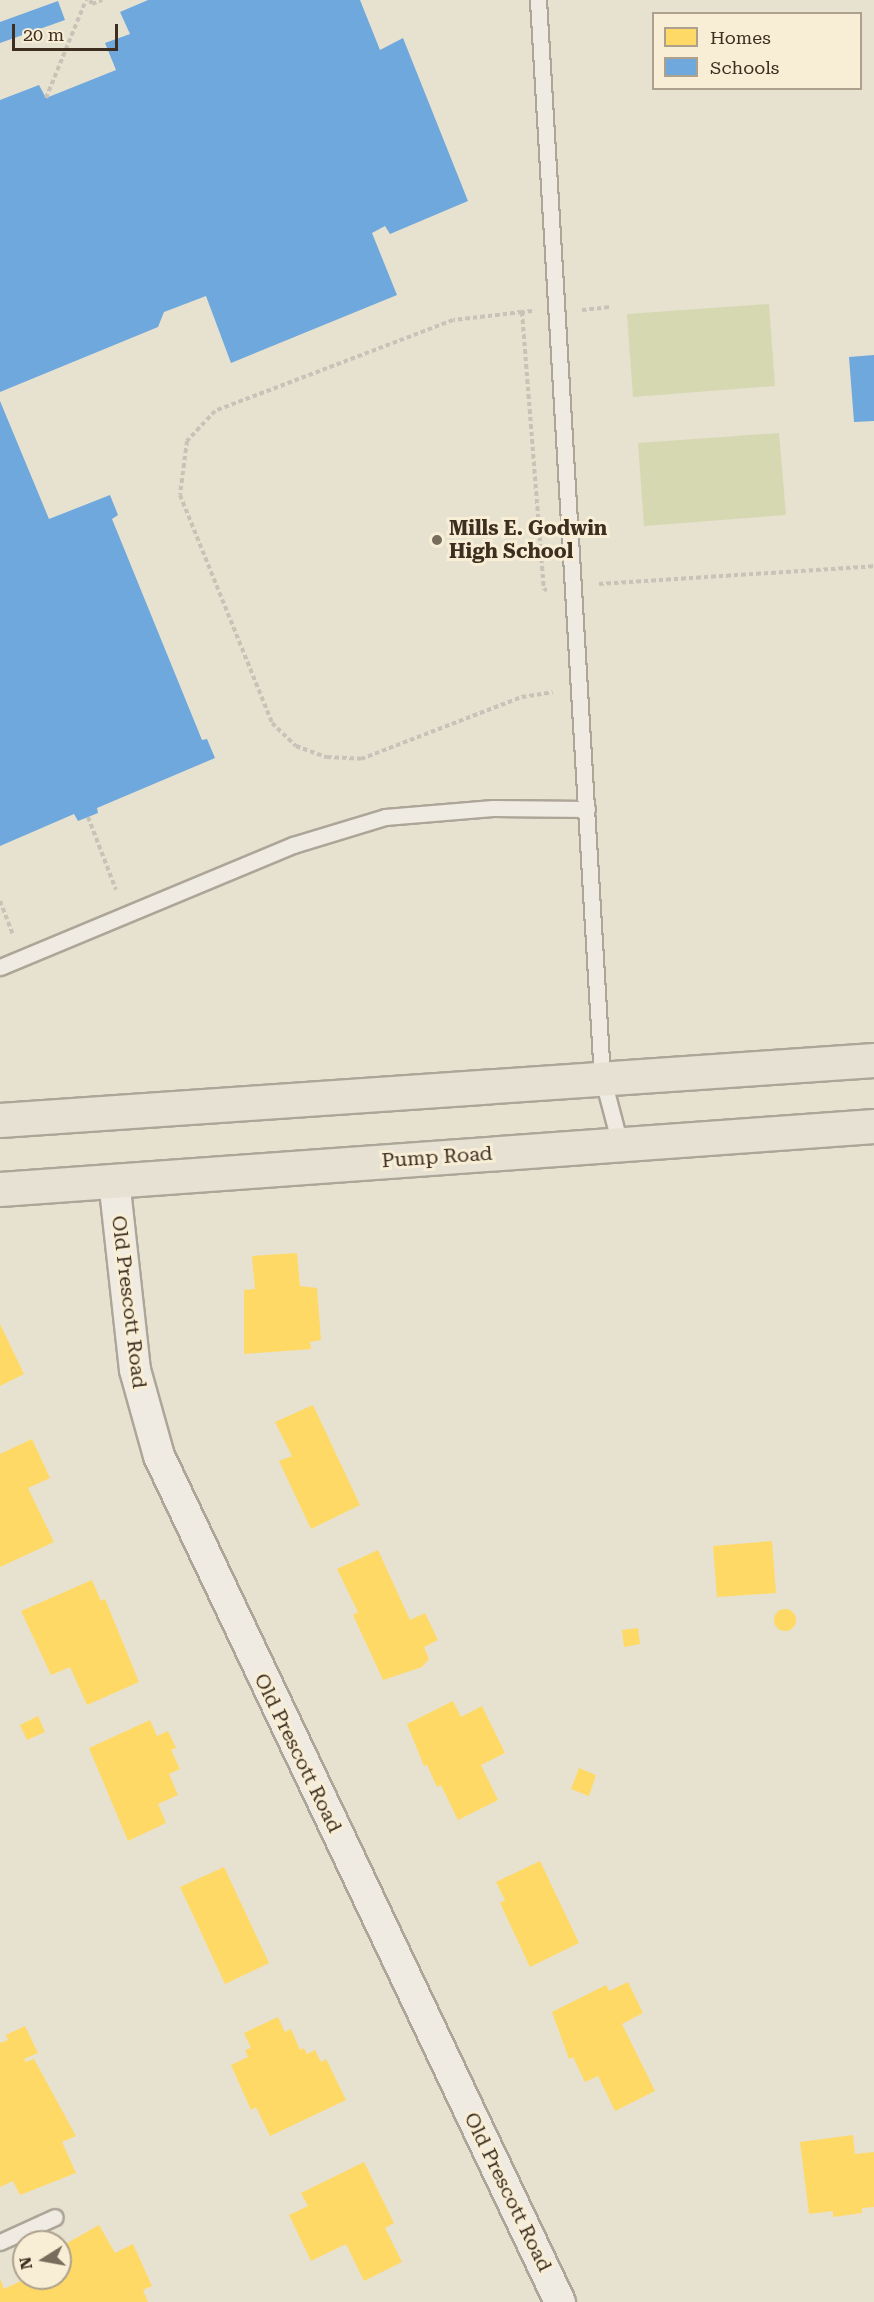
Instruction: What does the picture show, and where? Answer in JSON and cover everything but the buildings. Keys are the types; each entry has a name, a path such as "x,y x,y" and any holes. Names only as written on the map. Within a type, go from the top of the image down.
{"main road":[{"path":"0,1120 602,1076 874,1060"},
{"name":"Pump Road","path":"0,1189 874,1126"}],"street":[{"name":"Old Prescott Road","path":"114,1180 135,1370 159,1456 560,2302"}],"lane":[{"path":"538,0 602,1076 620,1144"},
{"path":"0,967 293,845 385,817 493,808 587,808"},
{"path":"0,2242 56,2217"}],"path":[{"path":"46,98 88,0 92,4 102,0"},
{"path":"553,692 522,697 361,759 327,757 296,746 272,723 180,495 187,441 215,411 453,320 522,312 612,307"},
{"path":"522,312 544,590 874,566"},
{"path":"88,817 119,896"},
{"path":"0,901 14,938"}],"green space":[{"path":"769,304 775,386 633,397 627,314"},
{"path":"779,433 786,515 644,526 638,443"}],"place":[{"name":"Mills E. Godwin High School","path":"437,540"}]}
